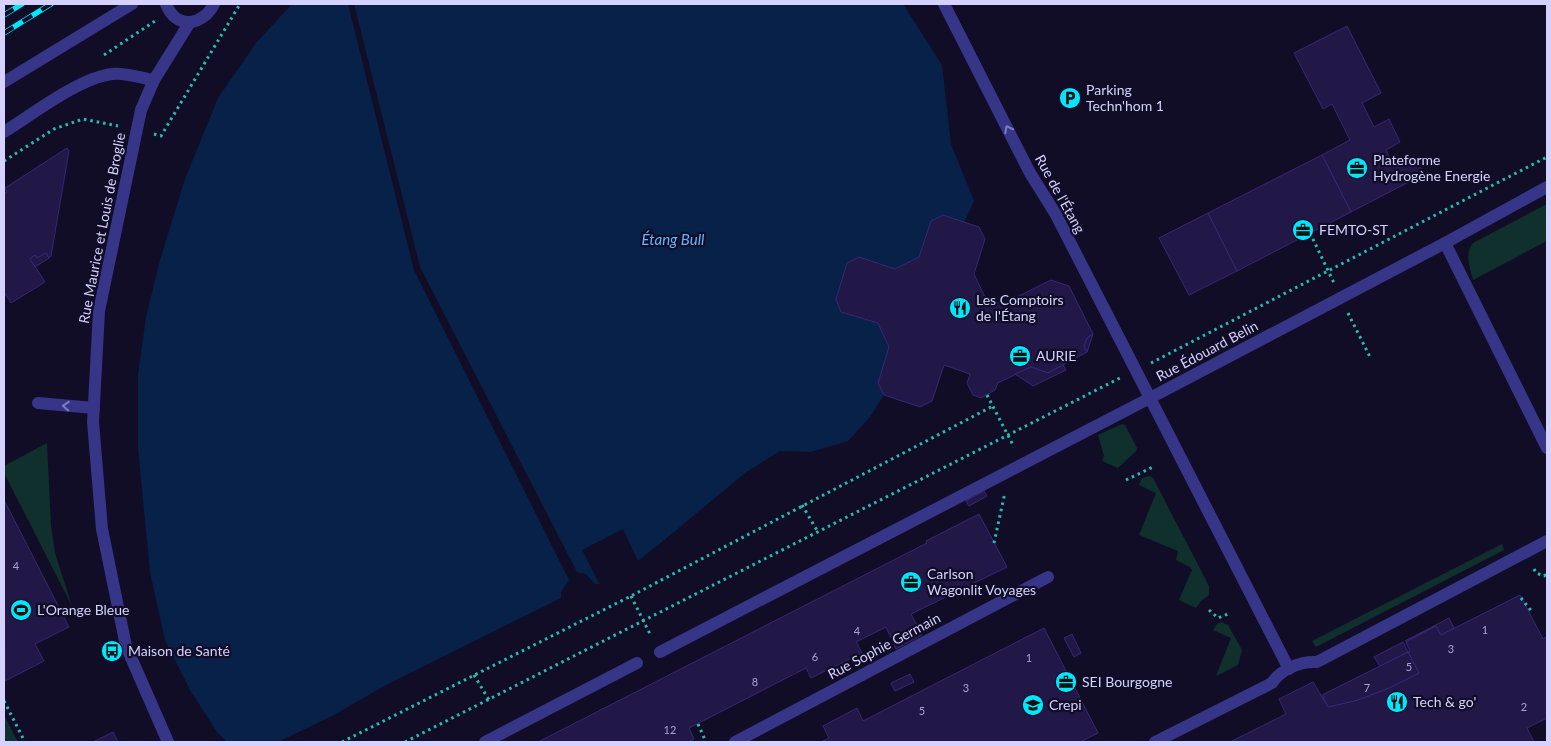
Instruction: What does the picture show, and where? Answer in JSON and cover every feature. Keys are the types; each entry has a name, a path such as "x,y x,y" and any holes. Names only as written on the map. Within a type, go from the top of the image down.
{"street":[{"path":"4,82 132,4"},
{"path":"169,9 180,20 190,22 201,20 209,13 214,4"},
{"name":"Rue de l'Étang","path":"944,4 1030,173 1055,213 1150,398"},
{"name":"Rue Maurice et Louis de Broglie","path":"168,742 126,646 102,529 93,422 99,311 139,116 154,80 190,22"},
{"path":"4,132 69,91 96,78 113,74 154,80"},
{"name":"Rue Édouard Belin","path":"1289,669 1150,398 1445,243 1547,187"},
{"path":"1445,243 1547,448"},
{"path":"660,652 1150,398"},
{"path":"38,404 94,408"},
{"path":"1155,742 1272,683 1276,676 1289,669 1306,662 1317,662 1547,542"},
{"name":"Rue Sophie Germain","path":"735,742 1048,577"},
{"path":"485,742 637,663"}],"path":[{"path":"103,56 169,9"},
{"path":"1147,364 1547,157"},
{"path":"405,742 1125,376"},
{"path":"987,395 1023,463"},
{"path":"342,742 631,596 993,406"},
{"path":"1126,480 1155,466"},
{"path":"802,505 818,532"},
{"path":"994,543 999,521"},
{"path":"1533,567 1536,573 1544,576 1547,574"},
{"path":"631,596 641,617"},
{"path":"1521,598 1533,613"},
{"path":"1209,610 1218,618 1228,614"},
{"path":"474,675 489,700"},
{"path":"4,701 25,742"},
{"path":"698,724 706,742"}],"green space":[{"path":"1547,204 1547,241 1473,280 1468,256 1473,243"},
{"path":"1122,424 1125,425 1137,448 1118,468 1102,461 1104,456 1098,435"},
{"path":"47,443 51,526 55,553 72,606 4,473 4,466"},
{"path":"1149,476 1153,478 1209,586 1209,595 1196,608 1179,600 1192,570 1176,560 1178,551 1139,535 1156,493 1139,485 1142,478"},
{"path":"1502,544 1504,550 1316,647 1312,641"},
{"path":"1221,622 1228,625 1242,650 1238,665 1216,676 1231,638 1213,630"},
{"path":"4,715 18,742 4,742"}],"water":[{"path":"292,4 348,4 414,270 569,580 561,592 561,598 386,685 332,716 278,742 227,742 217,732 190,690 165,640 150,572 138,448 138,375 146,317 160,260 185,179 218,98 256,43"},
{"name":"Étang Bull","path":"354,4 903,4 942,65 951,144 974,201 884,395 870,417 848,441 811,452 780,451 745,473 624,572 601,584 595,584 586,574 577,572 420,267"}],"pier":[{"path":"623,529 639,563 626,574 601,587 582,550"}],"building":[{"path":"1347,26 1381,93 1362,103 1374,127 1389,119 1400,142 1386,150 1394,166 1414,156 1424,174 1351,212 1322,155 1350,140 1332,104 1323,109 1294,53"},
{"path":"67,148 69,151 51,256 49,258 46,253 37,258 35,255 30,259 45,282 11,303 4,292 4,194 7,192 5,188"},
{"path":"1322,155 1351,212 1237,271 1208,213"},
{"path":"1208,213 1237,271 1189,295 1159,238"},
{"name":"Les Comptoirs de l'Étang","path":"943,215 979,227 985,239 974,274 986,299 1003,304 1051,280 1069,286 1093,334 1087,338 1084,346 1087,352 1048,373 1031,367 998,383 995,390 981,398 973,395 967,383 970,374 944,365 932,401 920,407 884,395 878,383 889,347 878,323 841,312 836,299 847,263 859,257 895,269 919,257 931,221"},
{"path":"46,253 49,258 35,267 30,259 35,255 37,258"},
{"path":"1093,334 1087,352 1084,346 1087,338"},
{"path":"1063,365 1066,370 1033,386 1015,374 1031,367 1048,373"},
{"path":"984,491 987,496 969,506 966,501"},
{"path":"4,500 69,627 35,644 44,661 5,681"},
{"path":"979,514 1007,567 911,614 922,635 896,649 886,627 856,642 862,653 811,678 806,668 689,728 694,739 688,742 538,742 927,543 926,541"},
{"path":"1520,595 1543,639 1547,636 1547,718 1527,728 1534,742 1230,742 1286,714 1279,699 1313,682 1328,707 1358,700 1389,688 1419,673 1408,652 1410,651 1406,642 1436,626 1441,635"},
{"path":"1449,618 1454,628 1441,635 1436,626 1405,641"},
{"path":"1044,628 1098,733 1080,742 821,742 829,738 823,726 857,708 863,721"},
{"path":"1072,634 1081,653 1074,657 1064,638"},
{"path":"1403,642 1408,652 1380,666 1374,657"},
{"path":"1408,652 1419,673 1389,688 1358,700 1328,707 1322,695"},
{"path":"910,674 914,682 895,691 891,683"},
{"path":"113,732 118,742 93,742"}],"railway":[{"path":"4,15 22,4"},
{"path":"4,33 51,4"}],"place":[{"name":"Parking Techn'hom 1","path":"1070,98"},
{"name":"Plateforme Hydrogène Energie","path":"1357,168"},
{"name":"FEMTO-ST","path":"1303,230"},
{"name":"Les Comptoirs de l'Étang","path":"960,308"},
{"name":"AURIE","path":"1020,356"},
{"name":"Carlson Wagonlit Voyages","path":"911,582"},
{"name":"L'Orange Bleue","path":"21,610"},
{"name":"Maison de Santé","path":"112,651"},
{"name":"SEI Bourgogne","path":"1066,682"},
{"name":"Tech & go'","path":"1397,702"},
{"name":"Crepi","path":"1033,705"}]}
